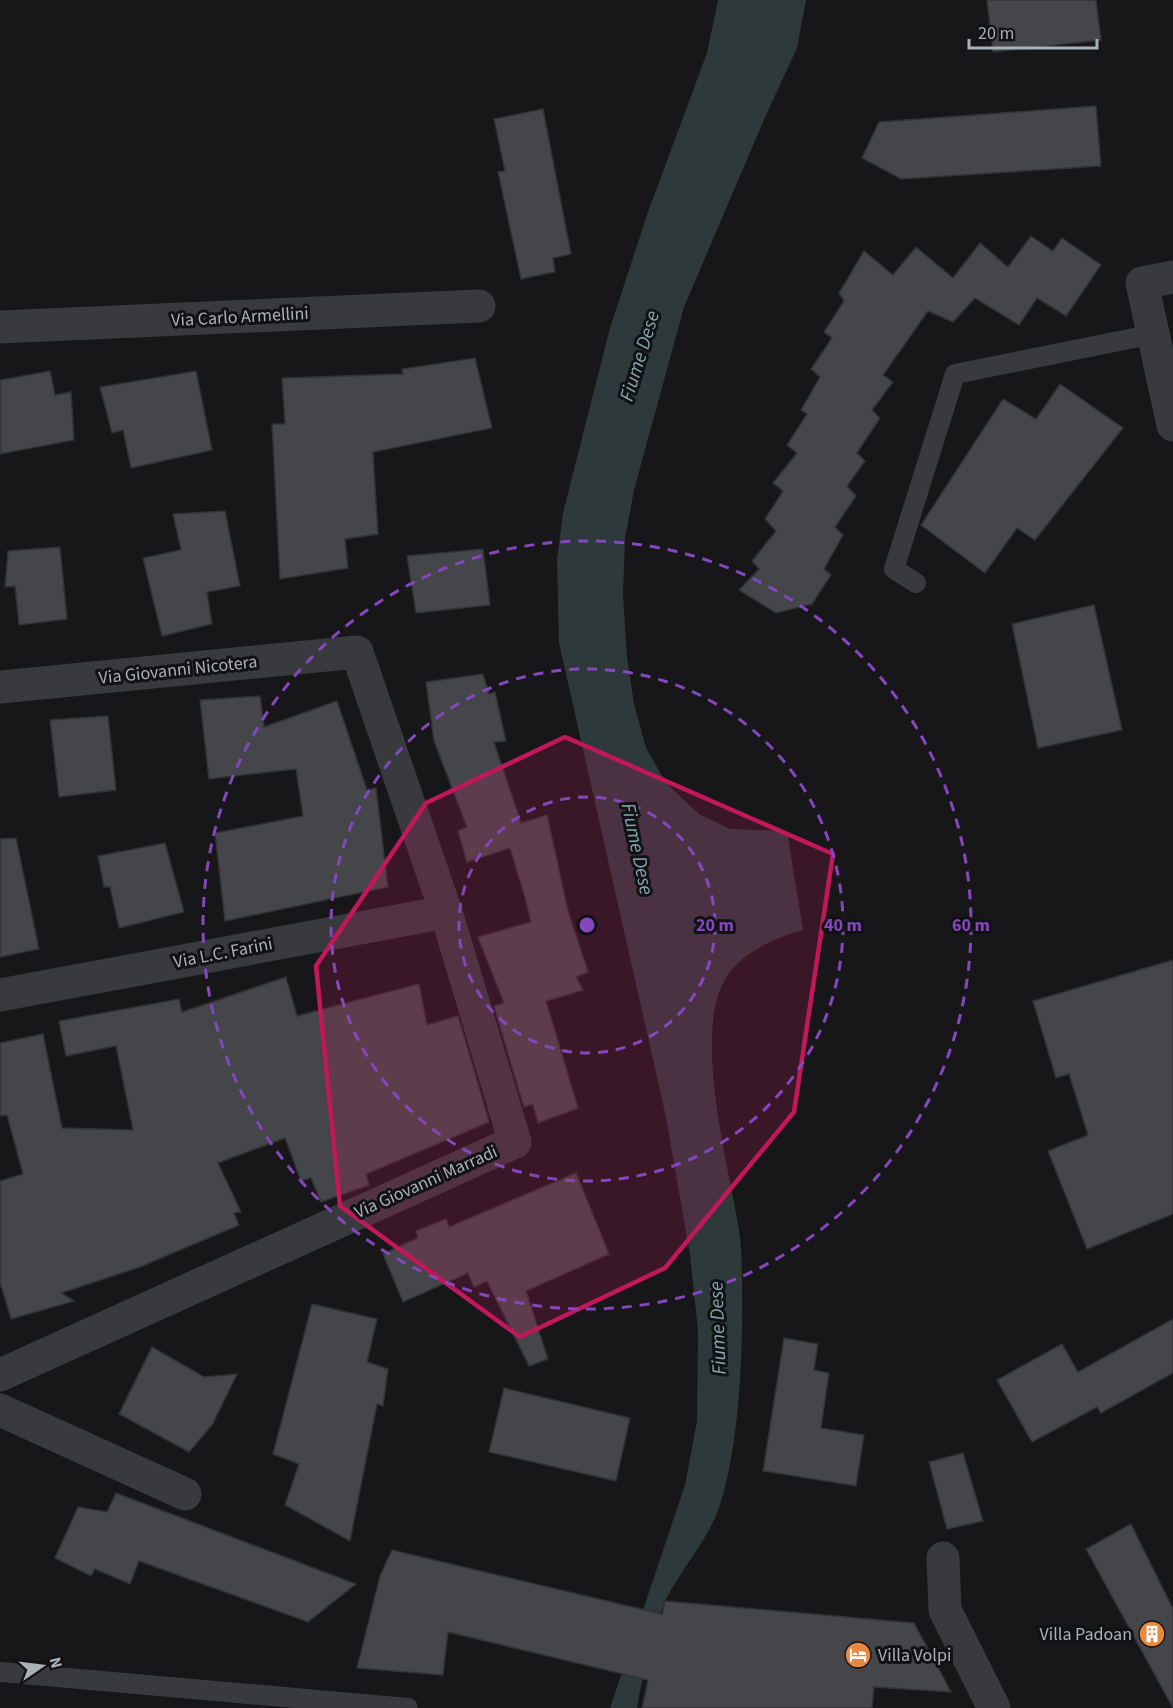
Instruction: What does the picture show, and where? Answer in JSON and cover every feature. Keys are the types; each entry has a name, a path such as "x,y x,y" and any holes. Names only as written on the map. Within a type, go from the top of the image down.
{"street":[{"path":"1158,280 1154,334 1173,425"},
{"name":"Via Carlo Armellini","path":"0,327 479,306"},
{"name":"Via Giovanni Nicotera","path":"0,687 357,652"},
{"name":"Via Giovanni Marradi","path":"0,1375 514,1142 446,912 357,652"},
{"name":"Via L.C. Farini","path":"0,995 446,912"},
{"path":"0,1410 185,1494"},
{"path":"943,1558 945,1610 994,1708"}],"lane":[{"path":"916,584 894,569 955,374 1154,334"},
{"path":"0,1672 315,1704 408,1708"}],"highlighted area":[{"path":"565,737 833,854 794,1112 665,1268 520,1337 340,1206 316,966 426,803"}],"water":[{"name":"Fiume Dese","path":"718,0 806,0 797,48 684,307 634,490 625,539 623,595 627,657 634,704 646,748 666,783 699,814 730,829 787,831 803,930 772,941 742,960 727,976 717,1000 712,1030 712,1064 721,1136 739,1230 742,1261 742,1345 735,1434 717,1513 662,1608 649,1652 637,1708 610,1708 685,1485 697,1421 698,1330 690,1255 666,1117 559,643 557,560 563,513 610,328 648,212 707,53"}],"building":[{"path":"987,0 1096,0 1101,40 993,52"},
{"path":"1096,106 1101,166 901,179 862,158 879,122"},
{"path":"543,109 571,254 553,258 555,272 521,279 498,172 505,171 494,119"},
{"path":"1031,236 1053,251 1062,238 1101,265 1066,316 1037,298 1019,325 975,298 953,322 928,311 883,375 893,382 872,410 880,418 857,453 865,461 847,486 856,496 835,527 843,535 824,569 831,575 812,604 776,613 739,590 759,569 752,561 776,531 765,519 783,491 773,483 797,453 787,445 807,414 801,410 820,377 811,369 832,338 824,332 844,301 839,293 864,251 893,275 916,247 953,278 980,243 1008,267"},
{"path":"475,358 492,428 373,452 378,534 345,539 348,568 280,579 272,424 285,424 282,378 403,374 402,369"},
{"path":"50,371 55,395 71,392 74,440 0,454 0,380"},
{"path":"196,371 212,450 131,468 123,430 112,433 100,387"},
{"path":"1060,384 1123,428 1035,540 1017,528 985,573 921,525 1003,399 1036,419"},
{"path":"225,511 240,586 207,592 212,624 162,636 143,558 181,550 173,514"},
{"path":"60,547 67,619 19,625 15,586 5,587 8,551"},
{"path":"483,549 490,605 416,613 407,556"},
{"path":"1094,605 1122,730 1038,748 1012,624"},
{"path":"483,674 489,694 495,692 506,741 494,742 521,823 547,815 568,911 588,972 576,977 583,990 546,1001 578,1108 538,1123 533,1104 524,1107 494,1006 504,1003 478,937 531,922 525,897 510,848 467,862 458,831 467,827 434,741 426,682"},
{"path":"260,696 264,727 337,701 367,790 376,788 388,887 225,921 215,833 303,816 296,769 209,779 200,700"},
{"path":"108,716 116,790 59,797 50,720"},
{"path":"16,838 39,949 0,957 0,839"},
{"path":"165,843 184,912 119,928 110,887 104,887 98,856"},
{"path":"1173,960 1173,1214 1087,1249 1048,1151 1088,1135 1069,1074 1056,1078 1033,1001"},
{"path":"286,977 297,1016 419,984 427,1025 458,1016 489,1122 366,1174 369,1185 321,1202 311,1178 301,1181 285,1138 218,1163 241,1212 234,1213 239,1225 140,1267 61,1293 74,1301 11,1319 0,1282 0,1181 23,1174 7,1115 0,1116 0,1043 43,1034 62,1128 133,1130 116,1046 66,1056 59,1021 179,999 182,1012"},
{"path":"576,1173 609,1254 526,1291 548,1359 529,1366 487,1281 474,1287 468,1273 403,1302 383,1254 418,1238 416,1231 446,1219 449,1227"},
{"path":"312,1304 377,1319 367,1362 388,1369 383,1406 377,1404 350,1541 285,1505 299,1464 273,1454"},
{"path":"1173,1319 1173,1373 1101,1413 1097,1407 1032,1442 997,1380 1062,1344 1078,1372"},
{"path":"784,1338 818,1344 814,1370 829,1373 821,1428 864,1435 856,1486 763,1471"},
{"path":"152,1347 204,1377 237,1374 212,1425 189,1452 119,1414"},
{"path":"504,1388 630,1418 616,1481 489,1452"},
{"path":"963,1453 983,1521 947,1529 929,1462"},
{"path":"116,1493 356,1584 308,1622 139,1561 130,1584 95,1569 91,1576 55,1558 78,1507 107,1512"},
{"name":"Villa Padoan","path":"1131,1524 1173,1609 1173,1708 1086,1549"},
{"path":"392,1550 662,1614 665,1601 914,1623 951,1692 874,1687 872,1708 642,1708 648,1680 448,1632 443,1675 357,1668 380,1576"}],"place":[{"name":"Villa Padoan","path":"1152,1634"},
{"name":"Villa Volpi","path":"858,1655"}]}
